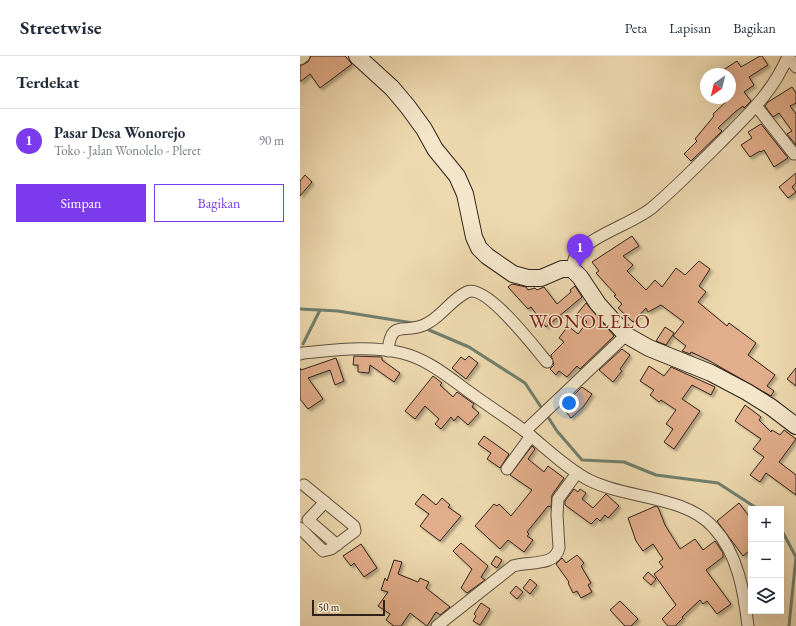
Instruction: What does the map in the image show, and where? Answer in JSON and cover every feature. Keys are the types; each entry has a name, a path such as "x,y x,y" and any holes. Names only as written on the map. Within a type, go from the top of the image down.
{"main road":[{"path":"365,59 408,107 424,129 435,149 457,176 465,194 474,238 479,248 486,256 513,274 528,278 541,278 562,269 572,269 580,277 598,304 626,335 649,348 712,373 771,407 796,426"}],"street":[{"path":"300,59 304,56"},
{"path":"572,269 574,259 579,252 591,242 621,227 652,208 757,107 776,82 788,56 796,67"},
{"path":"757,107 794,154"},
{"path":"388,351 389,341 394,331 398,329 414,328 429,323 462,295 469,291 475,291 484,296 507,316 547,362"},
{"path":"507,469 528,434 542,416 626,335"},
{"path":"301,352 368,348 403,353 432,366 528,434 577,473 603,486 683,507 700,516 714,527 727,545 736,565 746,609 748,626"},
{"path":"437,626 513,566 523,563 554,559 558,554 558,499 577,473"},
{"path":"300,528 323,551 338,545 356,531 354,526 304,485"},
{"path":"325,502 308,520 338,545"}],"building":[{"path":"311,56 345,56 352,64 320,88 310,74 300,82 300,66 308,62"},
{"path":"760,56 762,56 768,65 749,77 754,85 744,92 751,101 744,108 743,106 735,112 718,128 722,131 691,161 684,154 697,141 695,139 714,116 713,114 724,104 736,104 736,68 726,68 737,61 741,67"},
{"path":"792,87 796,93 796,103 790,106 796,114 796,145 787,134 792,131 779,113 773,117 765,106 768,102"},
{"path":"761,124 788,158 774,167 764,150 750,157 741,145 752,138 748,132"},
{"path":"796,173 796,183 792,187 796,192 788,198 779,187"},
{"path":"305,175 312,182 300,196 300,181"},
{"path":"632,236 639,246 623,256 633,265 627,271 646,290 655,280 662,287 676,268 685,275 699,261 710,269 699,286 706,292 698,302 727,326 729,323 756,343 748,355 775,375 767,386 774,391 771,396 708,360 691,352 690,354 682,351 686,346 673,336 684,322 661,305 648,312 646,308 633,322 618,308 622,304 596,273 599,271 592,262"},
{"path":"512,284 526,287 528,290 535,288 537,290 544,287 557,304 571,292 570,290 575,286 582,297 546,327 531,307 528,309 508,287"},
{"path":"586,303 614,336 580,369 577,366 567,377 559,371 556,375 550,369 554,365 551,355 564,342 559,338 568,326 578,334 587,322 577,314"},
{"path":"665,327 674,333 666,345 656,341"},
{"path":"622,349 630,355 620,369 622,371 613,382 599,370"},
{"path":"354,356 382,357 382,360 400,373 394,382 370,365 369,373 358,372 358,365 353,365"},
{"path":"469,356 478,363 466,379 452,368 461,357 465,360"},
{"path":"336,358 344,381 335,385 330,370 308,378 323,399 308,409 300,399 300,368 301,370"},
{"path":"649,366 664,376 671,367 715,387 711,395 692,385 682,399 700,411 674,449 664,442 673,429 666,424 676,410 661,400 659,402 650,395 654,390 640,381"},
{"path":"796,368 796,386 787,379"},
{"path":"433,376 442,383 440,385 453,397 457,392 474,404 472,407 479,413 468,425 458,416 454,421 451,417 441,429 435,424 439,419 425,406 415,419 405,411"},
{"path":"582,387 592,394 584,406 571,418 562,407"},
{"path":"745,405 761,417 759,420 771,432 772,430 780,435 784,430 796,439 779,462 796,475 796,495 766,473 760,482 750,475 764,457 753,449 761,439 735,421"},
{"path":"484,436 509,454 500,468 487,459 491,453 478,444"},
{"path":"532,446 535,449 528,459 544,472 548,466 564,478 552,495 551,507 548,506 527,532 529,534 527,536 533,540 524,552 508,540 500,549 475,526 494,504 497,506 499,504 511,516 532,490 510,475"},
{"path":"574,489 578,492 580,489 586,493 582,499 593,508 606,494 619,506 608,518 605,515 600,521 597,518 591,524 565,505 565,501"},
{"path":"423,494 436,505 442,498 450,505 448,507 461,516 440,541 420,526 429,514 415,504"},
{"path":"739,503 748,515 748,552 743,556 717,521"},
{"path":"656,506 658,507 665,525 680,549 695,539 703,550 715,541 723,553 723,557 706,570 731,604 717,614 707,601 703,604 700,600 675,626 668,626 662,619 676,605 654,574 663,567 659,562 663,559 653,544 643,551 636,541 628,518"},
{"path":"461,543 488,566 481,577 485,580 467,593 461,588 472,569 453,551"},
{"path":"361,544 377,568 364,577 354,563 351,566 343,556"},
{"path":"577,555 584,563 581,566 591,583 588,585 592,592 581,598 577,591 573,593 568,583 569,582 556,564 562,558 566,563"},
{"path":"496,556 502,560 497,568 491,564"},
{"path":"394,560 402,562 398,574 418,582 420,578 429,582 426,588 450,607 440,615 436,612 427,626 410,613 401,626 394,626 386,620 390,614 378,606 388,592 381,590 385,578 387,581"},
{"path":"648,572 656,579 651,585 643,578"},
{"path":"530,579 537,585 530,594 523,588"},
{"path":"516,586 523,592 517,599 510,593"},
{"path":"620,601 638,619 631,626 625,626 610,610"},
{"path":"481,603 490,609 480,625 473,621 476,616 474,614"}],"waterway":[{"path":"300,309 338,311 413,323"},
{"path":"303,344 320,310"},
{"path":"429,330 469,347 525,383 543,410"},
{"path":"546,414 557,431 582,460 624,462 656,475 718,483 753,506"},
{"path":"784,535 796,557 789,626"}],"place":[{"name":"Pasar Desa Wonorejo","path":"580,267"}],"district":[{"name":"WONOLELO","path":"590,321"}]}
